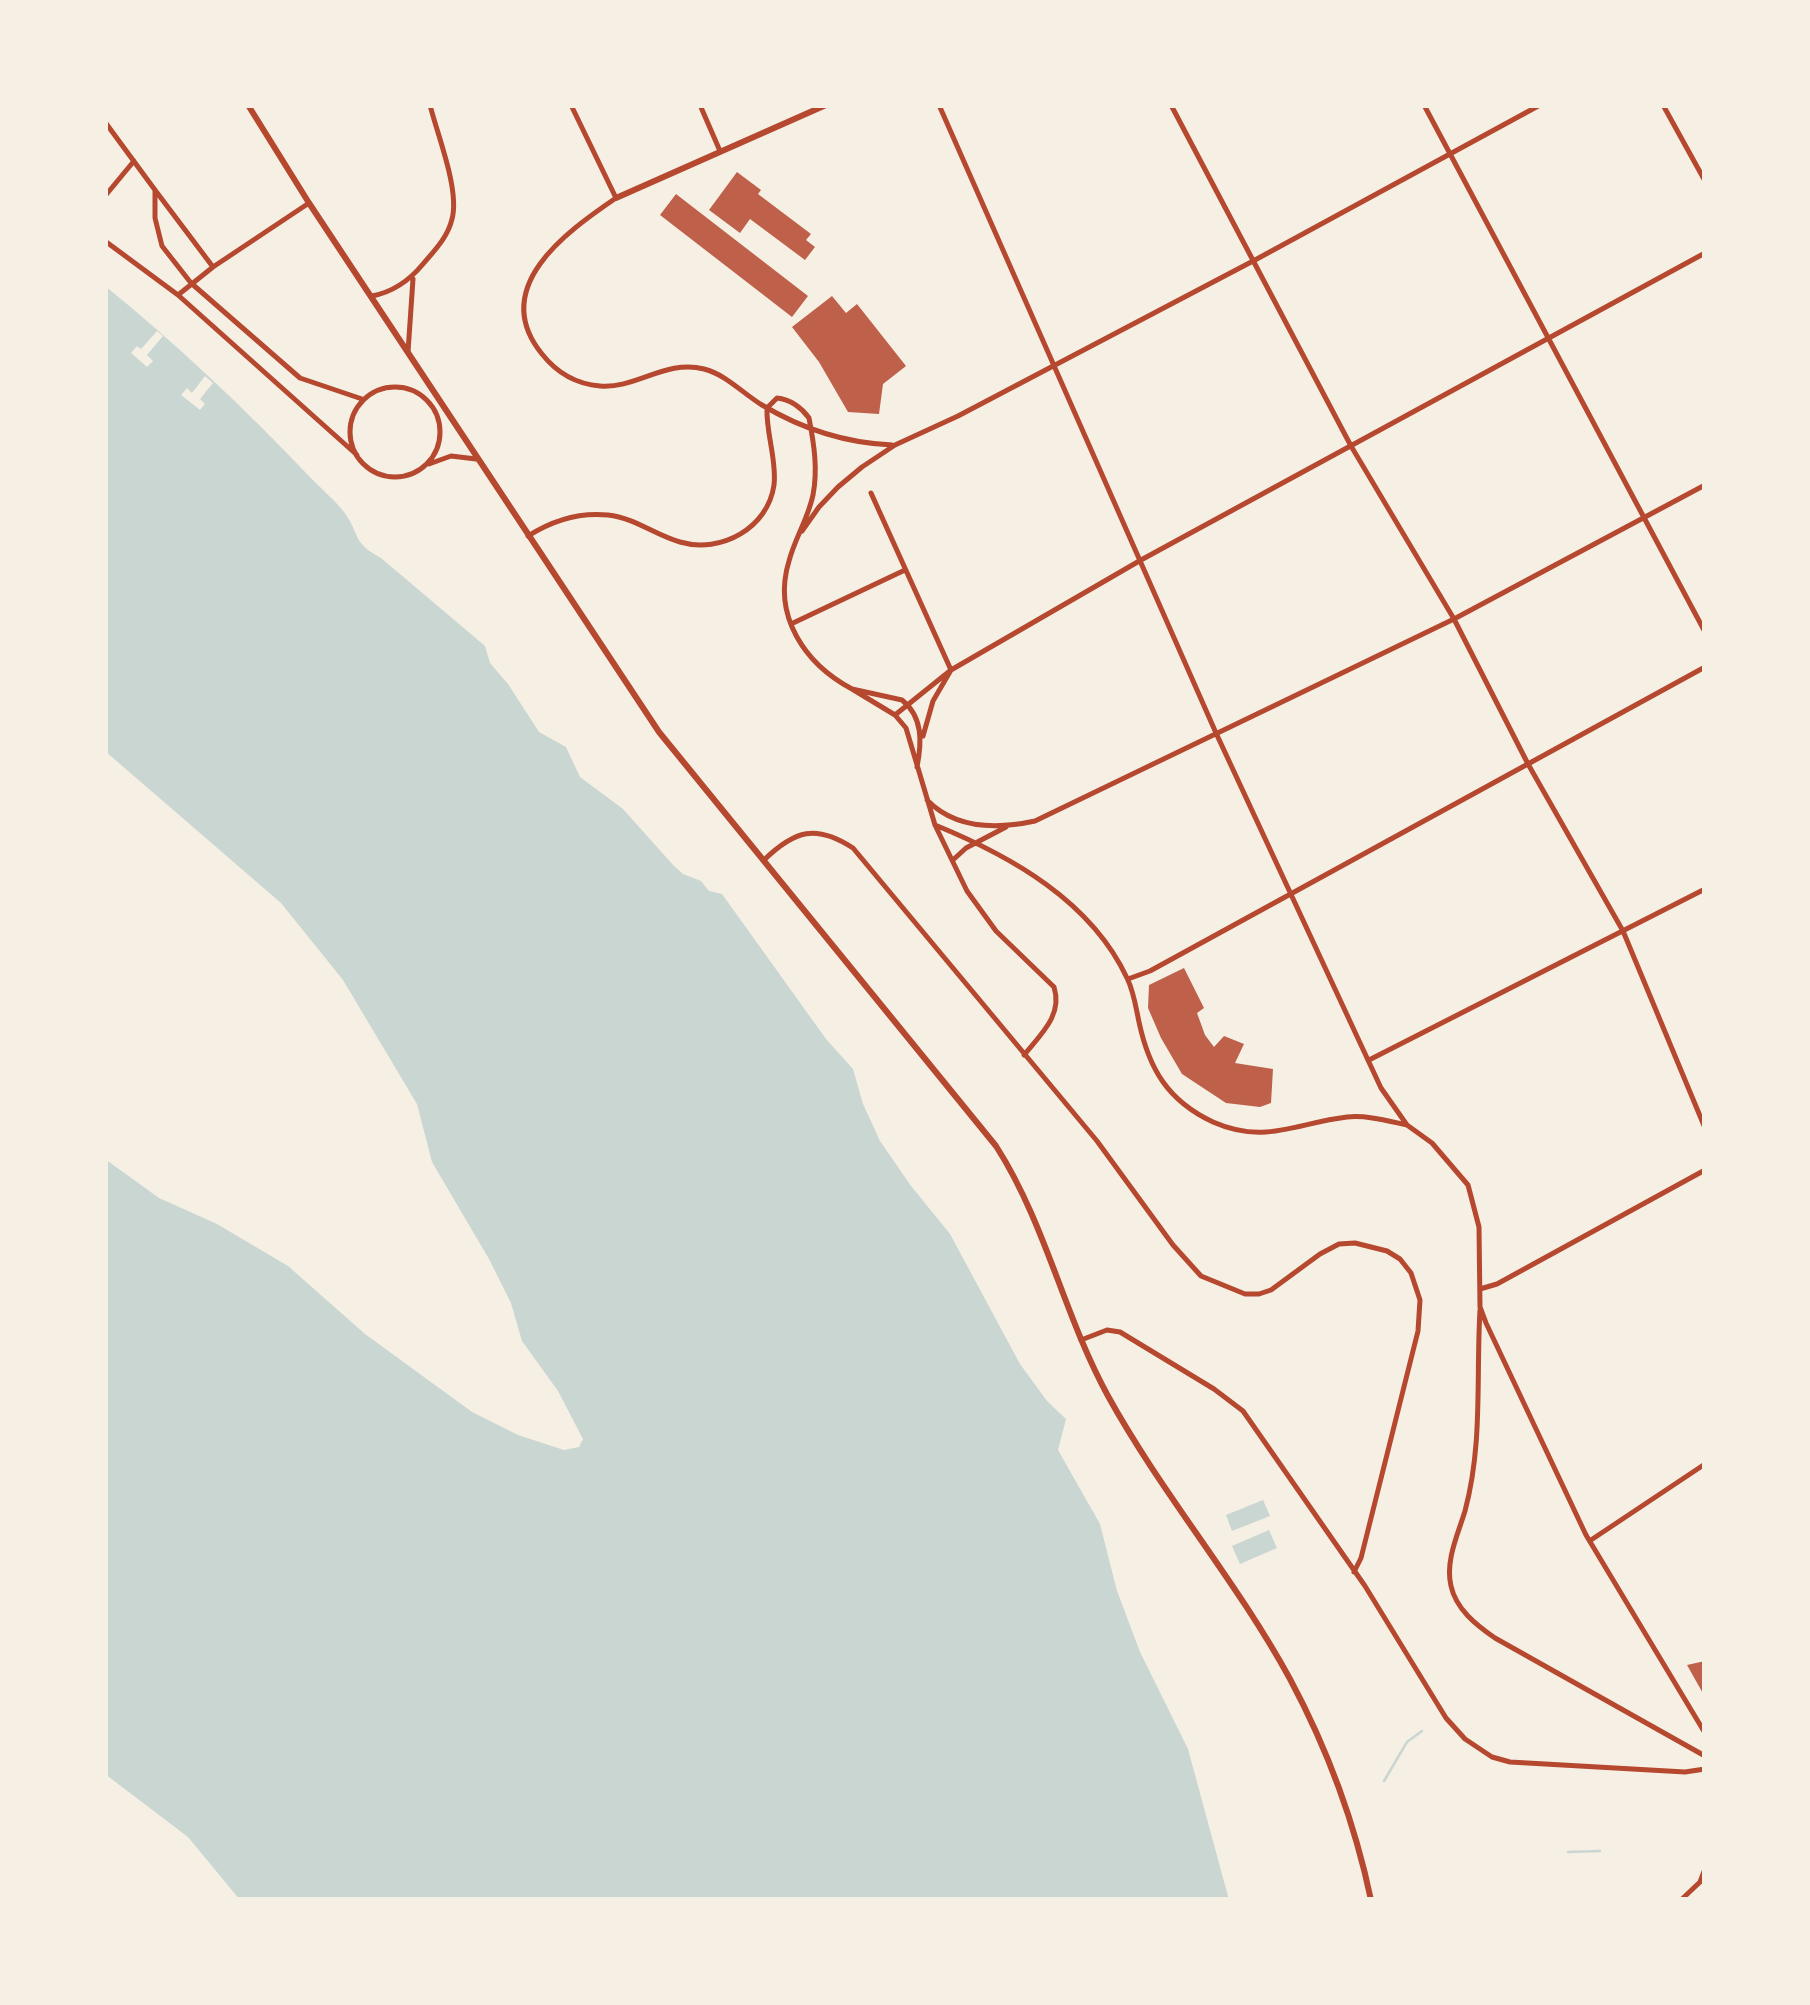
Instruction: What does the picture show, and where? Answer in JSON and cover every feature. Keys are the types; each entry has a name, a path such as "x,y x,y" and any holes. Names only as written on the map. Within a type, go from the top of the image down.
{"street":[{"path":"248,105 309,204 659,732 996,1146 1030,1209 1081,1340 1127,1428 1289,1678 1347,1811 1372,1900"},
{"path":"372,296 391,292 414,276 444,238 453,214 451,188 430,105"},
{"path":"571,105 616,198"},
{"path":"700,105 720,151"},
{"path":"826,105 616,198 575,227 550,251 528,286 523,315 535,346 554,368 584,384 613,387 668,368 703,369 721,376 767,408 811,428 848,442 895,445"},
{"path":"939,105 1216,732 1381,1088 1407,1125 1432,1144 1468,1184 1476,1205 1479,1426 1471,1487 1450,1565 1454,1597 1472,1621 1504,1643 1705,1756"},
{"path":"1171,105 1351,446 1454,619 1528,764 1622,931 1705,1128"},
{"path":"1424,105 1705,632"},
{"path":"1024,1055 1052,1019 1058,998 1054,987 978,911 935,825 912,741 895,716 822,671 810,659 791,624 784,600 784,580 802,532 838,488 895,445 958,416 1254,260 1540,105"},
{"path":"1663,105 1705,181"},
{"path":"105,122 213,267"},
{"path":"105,196 134,160"},
{"path":"155,190 155,218 162,246 191,283 300,378 362,399"},
{"path":"178,295 213,267 309,204"},
{"path":"105,241 178,295 367,467 395,476 451,456 479,460"},
{"path":"895,716 951,670 1140,560 1705,253"},
{"path":"408,352 414,276"},
{"path":"357,456 349,430 362,399 390,388 415,391 426,398 440,420 441,433 432,458 422,468"},
{"path":"767,408 777,398 783,399 805,412 811,428 815,477 802,532"},
{"path":"528,536 560,519 597,514 634,521 684,544 721,542 740,536 763,515 771,499 774,468 767,408"},
{"path":"927,800 946,816 1006,827 1036,822 1454,619 1705,485"},
{"path":"871,493 951,670"},
{"path":"791,624 905,570"},
{"path":"1128,979 1293,894 1705,667"},
{"path":"918,767 933,701 951,670"},
{"path":"852,689 902,700 916,719 921,744"},
{"path":"935,825 980,844 1067,900 1092,924 1128,979 1151,1066 1179,1100 1213,1122 1241,1132 1264,1134 1347,1117 1407,1125"},
{"path":"953,860 966,848 1006,827"},
{"path":"762,862 792,837 808,832 822,832 853,848 1119,1169 1173,1246 1201,1276 1246,1294 1259,1294 1339,1244 1355,1243 1388,1251 1400,1259 1411,1273 1420,1300 1418,1330 1361,1558 1354,1572"},
{"path":"1368,1060 1705,889"},
{"path":"1480,1290 1705,1170"},
{"path":"1480,1307 1590,1540 1705,1733"},
{"path":"1081,1340 1107,1330 1120,1332 1236,1404 1354,1572 1454,1729 1492,1758 1535,1765 1684,1772 1705,1769"},
{"path":"1590,1540 1705,1464"},
{"path":"1682,1900 1700,1882 1705,1869"}],"shaded area":[{"path":"105,286 184,353 259,425 340,507 365,547 485,646 490,663 539,732 566,747 580,777 623,809 683,874 701,881 709,891 722,894 826,1039 853,1069 880,1141 950,1234 1020,1364 1047,1401 1066,1419 1058,1450 1100,1524 1117,1591 1140,1652 1188,1749 1229,1900 240,1900 188,1837 105,1774 105,1159 159,1198 217,1224 288,1266 365,1334 472,1412 518,1435 564,1450 579,1447 583,1439 558,1391 522,1341 511,1303 489,1259 432,1162 417,1104 343,980 281,903 105,751"},
{"path":"1263,1500 1270,1516 1232,1531 1226,1515"},
{"path":"1269,1530 1277,1548 1240,1564 1232,1546"}],"pier":[{"path":"157,331 163,336 147,355 153,361 147,367 131,353 137,346 141,349"},
{"path":"205,376 213,383 200,399 205,404 200,410 181,395 187,388 192,393"}],"building":[{"path":"737,172 761,190 758,194 811,234 806,240 815,247 805,260 750,219 740,233 709,210"},
{"path":"676,194 808,296 792,317 660,215"},
{"path":"832,296 846,313 857,304 906,366 883,384 879,414 848,412 819,362 792,327"},
{"path":"1184,968 1204,1008 1197,1013 1214,1047 1224,1036 1244,1044 1235,1063 1273,1069 1271,1103 1260,1107 1226,1103 1182,1074 1148,1008 1149,985"},
{"path":"1705,1661 1705,1697 1687,1665"}],"waterway":[{"path":"1384,1781 1407,1742 1422,1731"},
{"path":"1568,1852 1600,1851"}]}
